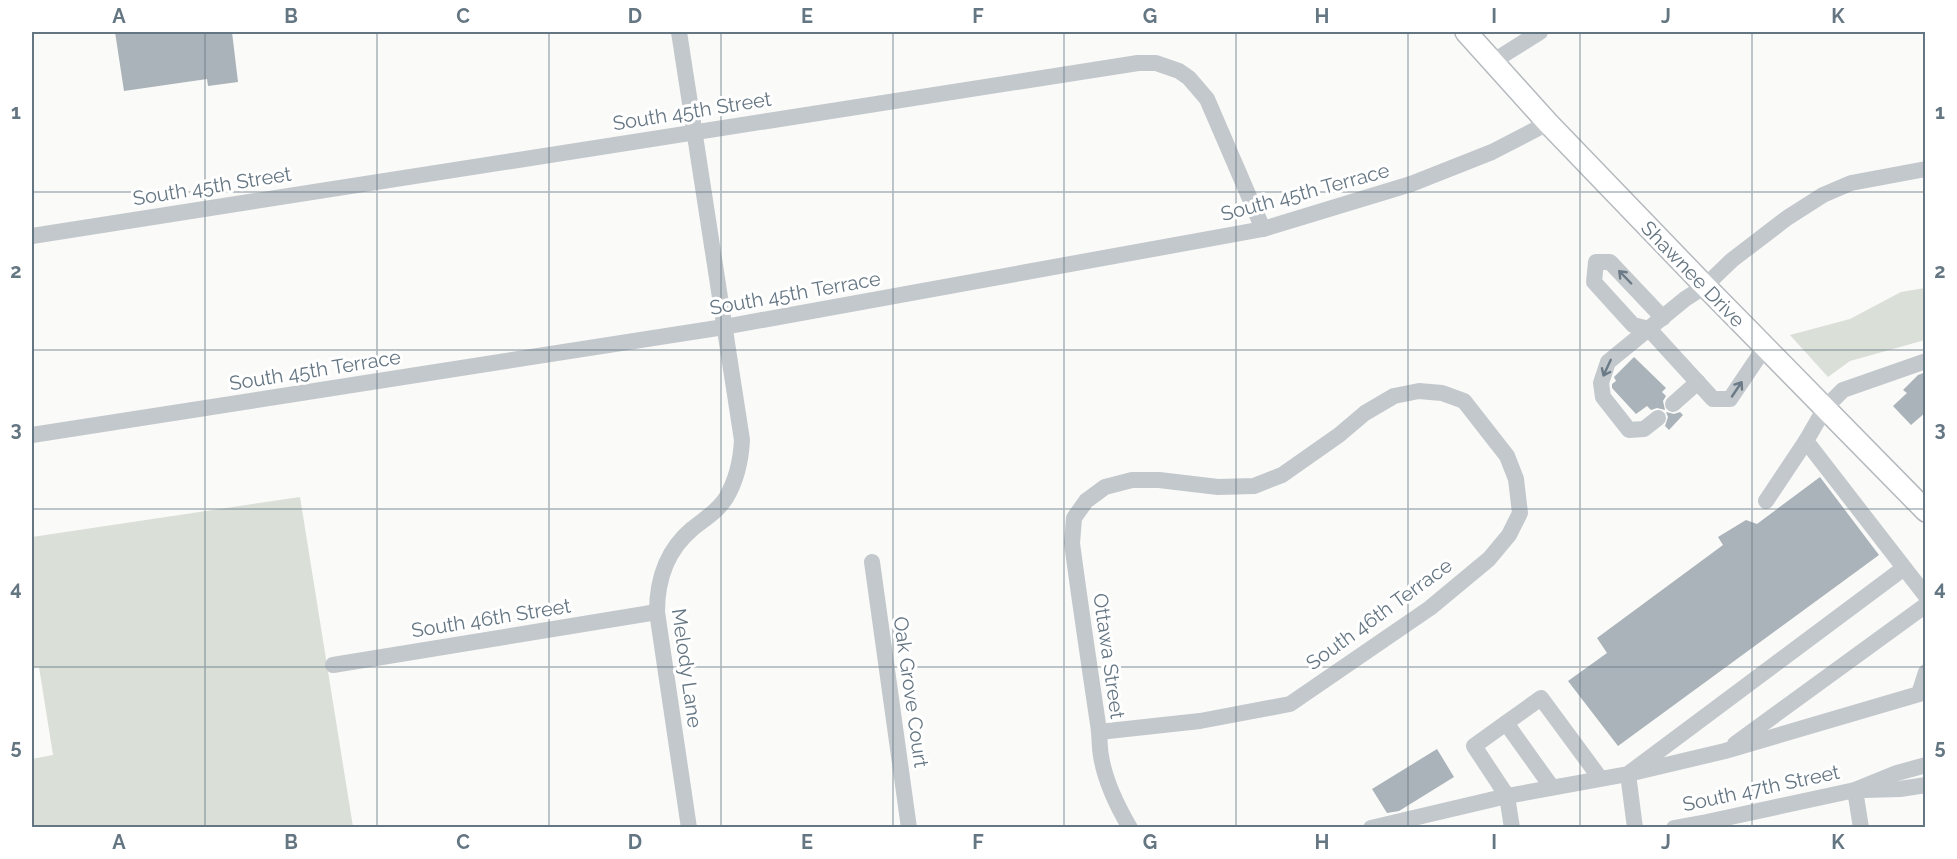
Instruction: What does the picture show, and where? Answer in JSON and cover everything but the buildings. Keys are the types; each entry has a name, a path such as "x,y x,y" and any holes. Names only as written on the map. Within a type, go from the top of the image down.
{"main road":[{"name":"Shawnee Drive","path":"1466,32 1548,123 1926,511"}],"street":[{"name":"Melody Lane","path":"679,32 742,440 735,479 726,498 713,513 691,530 671,553 659,584 657,612 689,828"},
{"path":"1492,62 1540,32"},
{"name":"South 45th Street","path":"32,236 1138,63 1156,63 1179,71 1189,78 1207,99 1263,229"},
{"name":"South 45th Terrace","path":"32,435 724,327 1263,229 1411,184 1492,152 1548,123"},
{"path":"1658,418 1644,429 1629,430 1603,397 1601,383 1608,362 1685,298 1705,286 1732,260 1787,218 1823,195 1851,183 1926,168"},
{"path":"1663,318 1610,262 1596,262 1594,282 1633,325 1649,329 1713,399 1730,399 1765,347"},
{"path":"1766,501 1806,441 1824,408 1843,390 1926,361"},
{"path":"1673,404 1698,382"},
{"name":"Ottawa Street","path":"1130,828 1118,808 1101,756 1072,543 1074,518 1086,501 1105,487 1132,480 1159,480 1218,487 1254,486 1282,475 1339,435 1365,413 1394,396 1419,391 1442,393 1453,397"},
{"name":"South 46th Terrace","path":"1099,732 1200,721 1290,704 1430,608 1489,559 1509,535 1520,513 1516,479 1507,456 1481,422 1464,401 1453,397"},
{"path":"1806,441 1904,568 1924,588"},
{"name":"Oak Grove Court","path":"872,562 909,828"},
{"path":"1628,774 1904,568"},
{"path":"1725,751 1926,605"},
{"name":"South 46th Street","path":"333,665 657,612"},
{"path":"1371,828 1551,786 1628,774 1725,751 1919,694 1926,672"},
{"path":"1512,828 1508,796 1474,746 1541,698 1600,778"},
{"path":"1506,723 1551,786"},
{"name":"South 47th Street","path":"1674,828 1855,790 1897,773 1926,765"},
{"path":"1628,774 1635,828"},
{"name":"South 47th Street","path":"1855,790 1900,789 1926,785"},
{"path":"1855,790 1861,828"}],"shaded area":[{"path":"1925,288 1925,340 1850,361 1828,377 1790,335 1850,319 1901,292"},
{"path":"300,497 353,827 32,827 32,759 53,755 39,667 32,668 32,537"}]}
